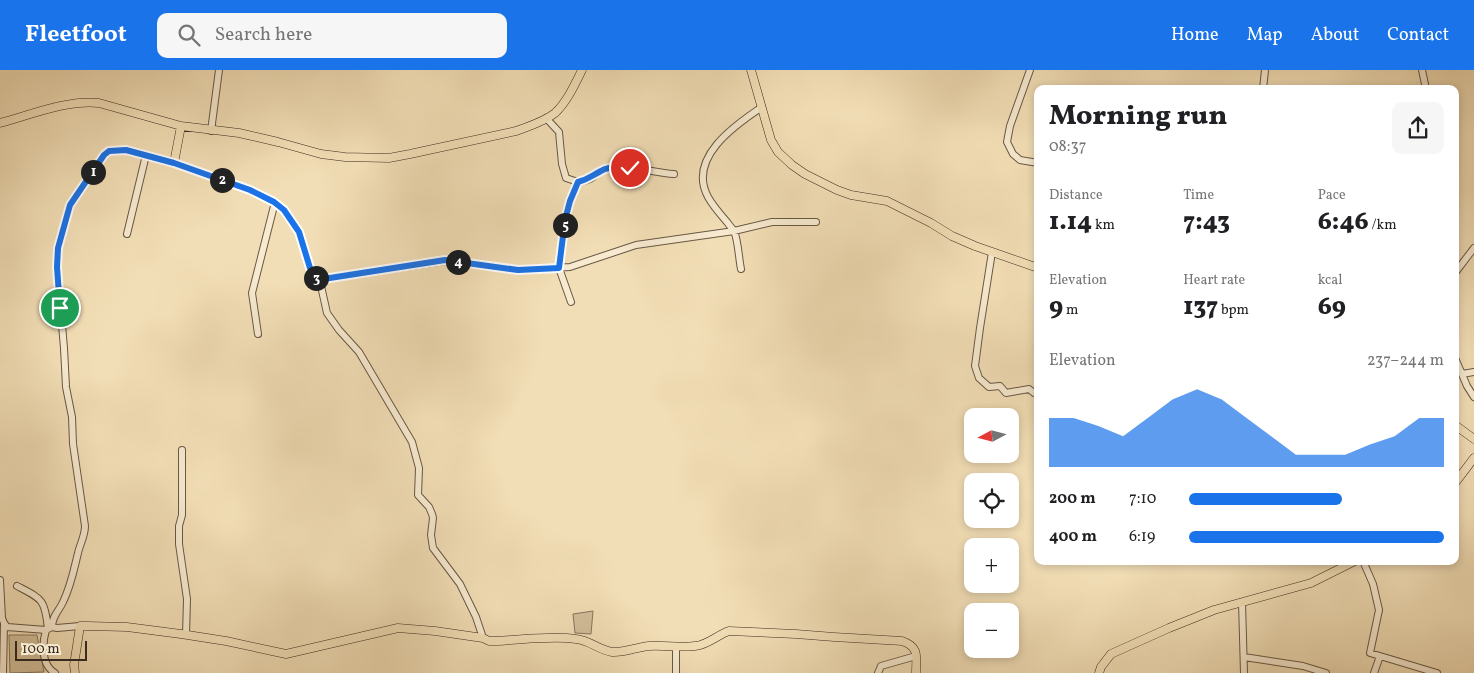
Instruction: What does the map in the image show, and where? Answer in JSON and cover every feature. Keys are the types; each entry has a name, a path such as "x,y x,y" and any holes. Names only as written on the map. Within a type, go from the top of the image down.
{"main road":[{"path":"0,123 86,101 181,126 239,133 321,154 345,157 389,158 516,131 546,118 556,112 566,100 582,70"},
{"path":"751,70 771,140 778,152 792,165 805,174 837,190 851,195 887,201 952,236 1034,267"},
{"path":"174,163 181,126"},
{"path":"1459,427 1474,439"},
{"path":"1459,478 1474,458"},
{"path":"1099,673 1101,667 1111,654 1169,628 1214,610 1311,583 1348,565"},
{"path":"75,673 74,665 80,626 127,627 186,635 226,641 286,654 398,628 435,631 483,638 489,641 577,638 589,642 603,651 614,652 649,646 695,646 705,644 729,631 762,632 902,641 914,648 916,673"}],"street":[{"path":"211,131 219,70"},
{"path":"1030,70 1010,126 1007,142 1013,154 1020,160 1034,162"},
{"path":"1262,85 1264,70"},
{"path":"1422,70 1425,85"},
{"path":"741,269 734,231 707,196 704,172 711,152 735,125 762,106"},
{"path":"546,118 558,132 562,164 566,178 578,182 589,180 602,170 617,167 659,174 674,174"},
{"path":"55,673 47,666 44,656 44,638 63,602 73,576 85,534 73,444 72,417 66,387 57,267 58,248 70,205 104,155 109,151 126,150 174,163 250,190 274,202 284,210 299,232 310,268 321,286 327,312 339,330 359,352 412,442 419,468 418,495 429,507 433,518 431,535 433,548 460,584 476,617 483,638"},
{"path":"127,234 146,155"},
{"path":"571,302 559,268 565,220 578,182"},
{"path":"258,334 252,293 274,202"},
{"path":"317,280 445,260 518,270 570,267 636,246 734,231 772,222 816,222"},
{"path":"1459,268 1474,248"},
{"path":"992,252 975,366 979,378 988,387 1000,386 1006,393 1029,389 1034,393"},
{"path":"1459,367 1474,397"},
{"path":"1462,374 1474,372"},
{"path":"182,450 182,514 179,526 179,544 187,599 186,635"},
{"path":"1365,565 1373,584 1379,610 1370,653 1437,673"},
{"path":"0,580 2,618 4,623 3,673"},
{"path":"17,586 40,599 44,604 48,629"},
{"path":"1242,602 1244,673"},
{"path":"4,623 7,627 48,629 80,626"},
{"path":"676,646 676,673"},
{"path":"878,673 881,666 916,656"},
{"path":"1374,673 1380,656"},
{"path":"1244,657 1304,666 1326,673"}],"shaded area":[{"path":"593,611 591,634 575,633 573,614"},
{"path":"9,635 37,635 44,672 10,673"}],"route":[{"path":"60,308 57,267 58,248 70,205 104,155 109,151 126,150 174,163 250,190 274,202 284,210 299,232 304,252 317,280 445,260 518,270 559,268 565,220 578,182 589,180 602,170 617,167 630,168"}]}
